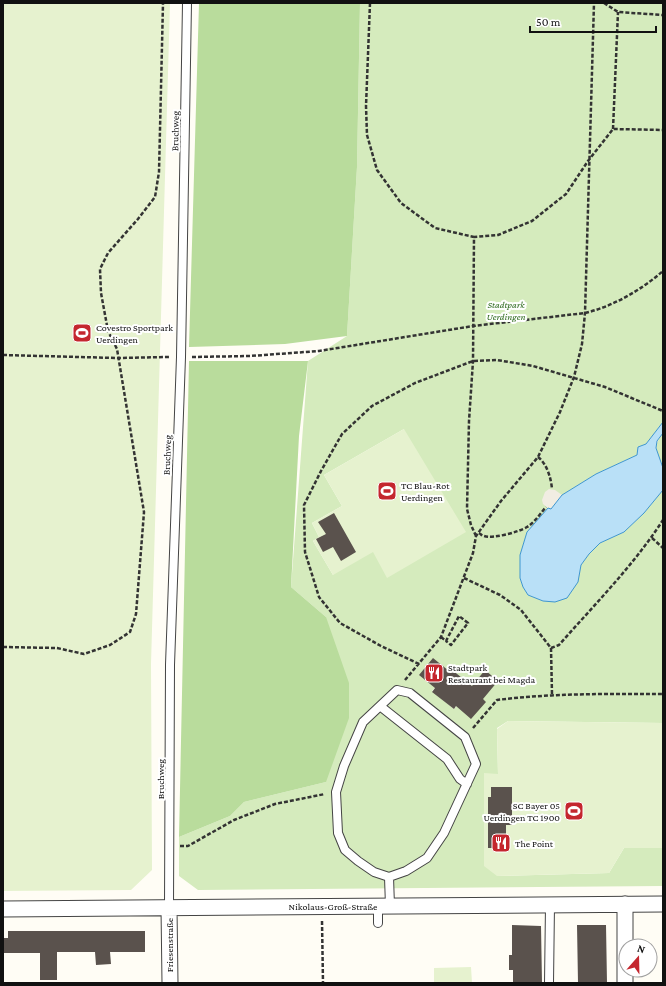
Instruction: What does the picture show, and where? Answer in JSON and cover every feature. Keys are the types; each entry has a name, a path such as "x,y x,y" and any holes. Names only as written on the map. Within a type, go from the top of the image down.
{"street":[{"path":"625,904 626,983"},
{"name":"Nikolaus-Groß-Straße","path":"3,908 663,904"},
{"name":"Friesenstraße","path":"169,908 170,983"}],"lane":[{"name":"Bruchweg","path":"169,908 170,665 181,357 187,3"},
{"path":"398,690 410,694 465,737 476,764 444,833 427,858 406,871 389,877 374,872 345,850 338,833 336,792 344,766 363,722 380,706 398,690"},
{"path":"380,706 448,759 460,779 467,784"},
{"path":"378,923 384,906 389,877"},
{"path":"549,983 550,905"}],"path":[{"path":"3,647 57,648 84,654 110,645 130,632 136,614 144,512 117,358 117,349 108,331 101,293 100,269 108,253 155,197 159,172 163,3"},
{"path":"370,3 366,121 367,135 377,170 401,203 435,228 474,237 498,235 532,221 566,194 588,161 613,129 618,12"},
{"path":"476,536 501,501 538,457 560,412 574,377 582,344 585,313 588,161 594,3"},
{"path":"604,3 618,12 663,15"},
{"path":"613,129 663,130"},
{"path":"398,690 441,637 473,553 476,536 471,525 467,509 469,422 474,361 474,237"},
{"path":"3,355 117,358 250,356 319,351 473,326 585,313 597,310 632,293 663,271"},
{"path":"419,664 380,646 340,623 319,597 305,552 304,505 342,434 372,406 415,383 474,361 497,360 533,366 605,387 663,411"},
{"path":"538,457 547,468 552,489"},
{"path":"479,533 485,536 499,536 515,532 526,527 536,519 546,507"},
{"path":"551,648 560,645 625,571 652,538 663,520"},
{"path":"652,538 663,548"},
{"path":"464,578 500,595 521,610 551,648 552,694"},
{"path":"441,637 446,641 451,645 468,623 459,616 446,641"},
{"path":"465,737 497,700 552,694 663,694"},
{"path":"170,846 188,846 234,820 275,804 336,792"},
{"path":"322,906 323,983"}],"green space":[{"name":"Covestro Sportpark Uerdingen","path":"3,3 170,3 151,664 152,870 131,890 3,891"},
{"path":"199,3 360,3 357,167 347,336 285,344 189,347"},
{"name":"Stadtpark Uerdingen","path":"360,3 663,3 663,422 646,444 638,447 637,455 596,474 562,495 548,508 527,532 520,555 520,578 528,595 543,601 577,582 581,565 589,554 600,543 624,532 644,513 663,490 663,723 508,721 497,728 498,774 484,774 497,876 609,873 624,848 663,848 663,886 198,890 179,876 179,837 230,816 244,802 326,782 326,617 291,587 308,361 347,336 357,167","holes":["404,429 333,575 313,541 319,537 312,523 342,506 324,475","451,669 472,686 454,709 432,691"]},
{"path":"189,361 308,361 299,436 291,587 326,617 349,683 349,718 326,782 244,802 230,816 179,837"},
{"name":"TC Blau-Rot Uerdingen","path":"404,429 466,532 387,578 373,552 333,575 313,541 319,537 312,523 342,506 324,475"},
{"path":"663,433 663,468 656,446"},
{"name":"SC Bayer 05 Uerdingen TC 1900","path":"508,721 663,723 663,848 624,848 609,873 497,876 484,866 484,773 498,774 497,729"},
{"path":"471,967 472,983 434,983 434,968"}],"shaded area":[{"path":"549,489 555,490 562,495 550,510 543,504 542,500 545,492"}],"water":[{"path":"663,422 663,433 657,441 656,448 663,468 663,490 644,513 624,532 600,543 589,554 581,565 578,582 567,598 555,602 543,601 528,595 520,578 520,555 527,532 548,508 551,509 562,495 596,474 637,455 638,447 646,444"}],"building":[{"path":"334,513 356,552 341,561 333,547 323,552 316,539 326,534 318,522"},
{"path":"433,658 449,671 451,669 472,686 485,670 498,681 483,699 486,702 471,719 456,706 454,709 432,692 435,688 419,675"},
{"path":"491,787 512,787 512,825 506,825 506,848 488,848 488,797 491,797"},
{"path":"512,925 541,926 542,983 513,983 513,970 509,970 509,955 512,955"},
{"path":"577,925 606,925 607,983 578,983"},
{"path":"8,931 145,931 145,952 110,952 111,964 96,965 95,952 57,952 57,980 40,980 40,953 3,953 3,938 8,938"}],"place":[{"name":"Covestro Sportpark Uerdingen","path":"82,333"},
{"name":"TC Blau-Rot Uerdingen","path":"387,491"},
{"name":"Stadtpark Restaurant bei Magda","path":"434,673"},
{"name":"SC Bayer 05 Uerdingen TC 1900","path":"574,811"},
{"name":"The Point","path":"501,843"}]}
